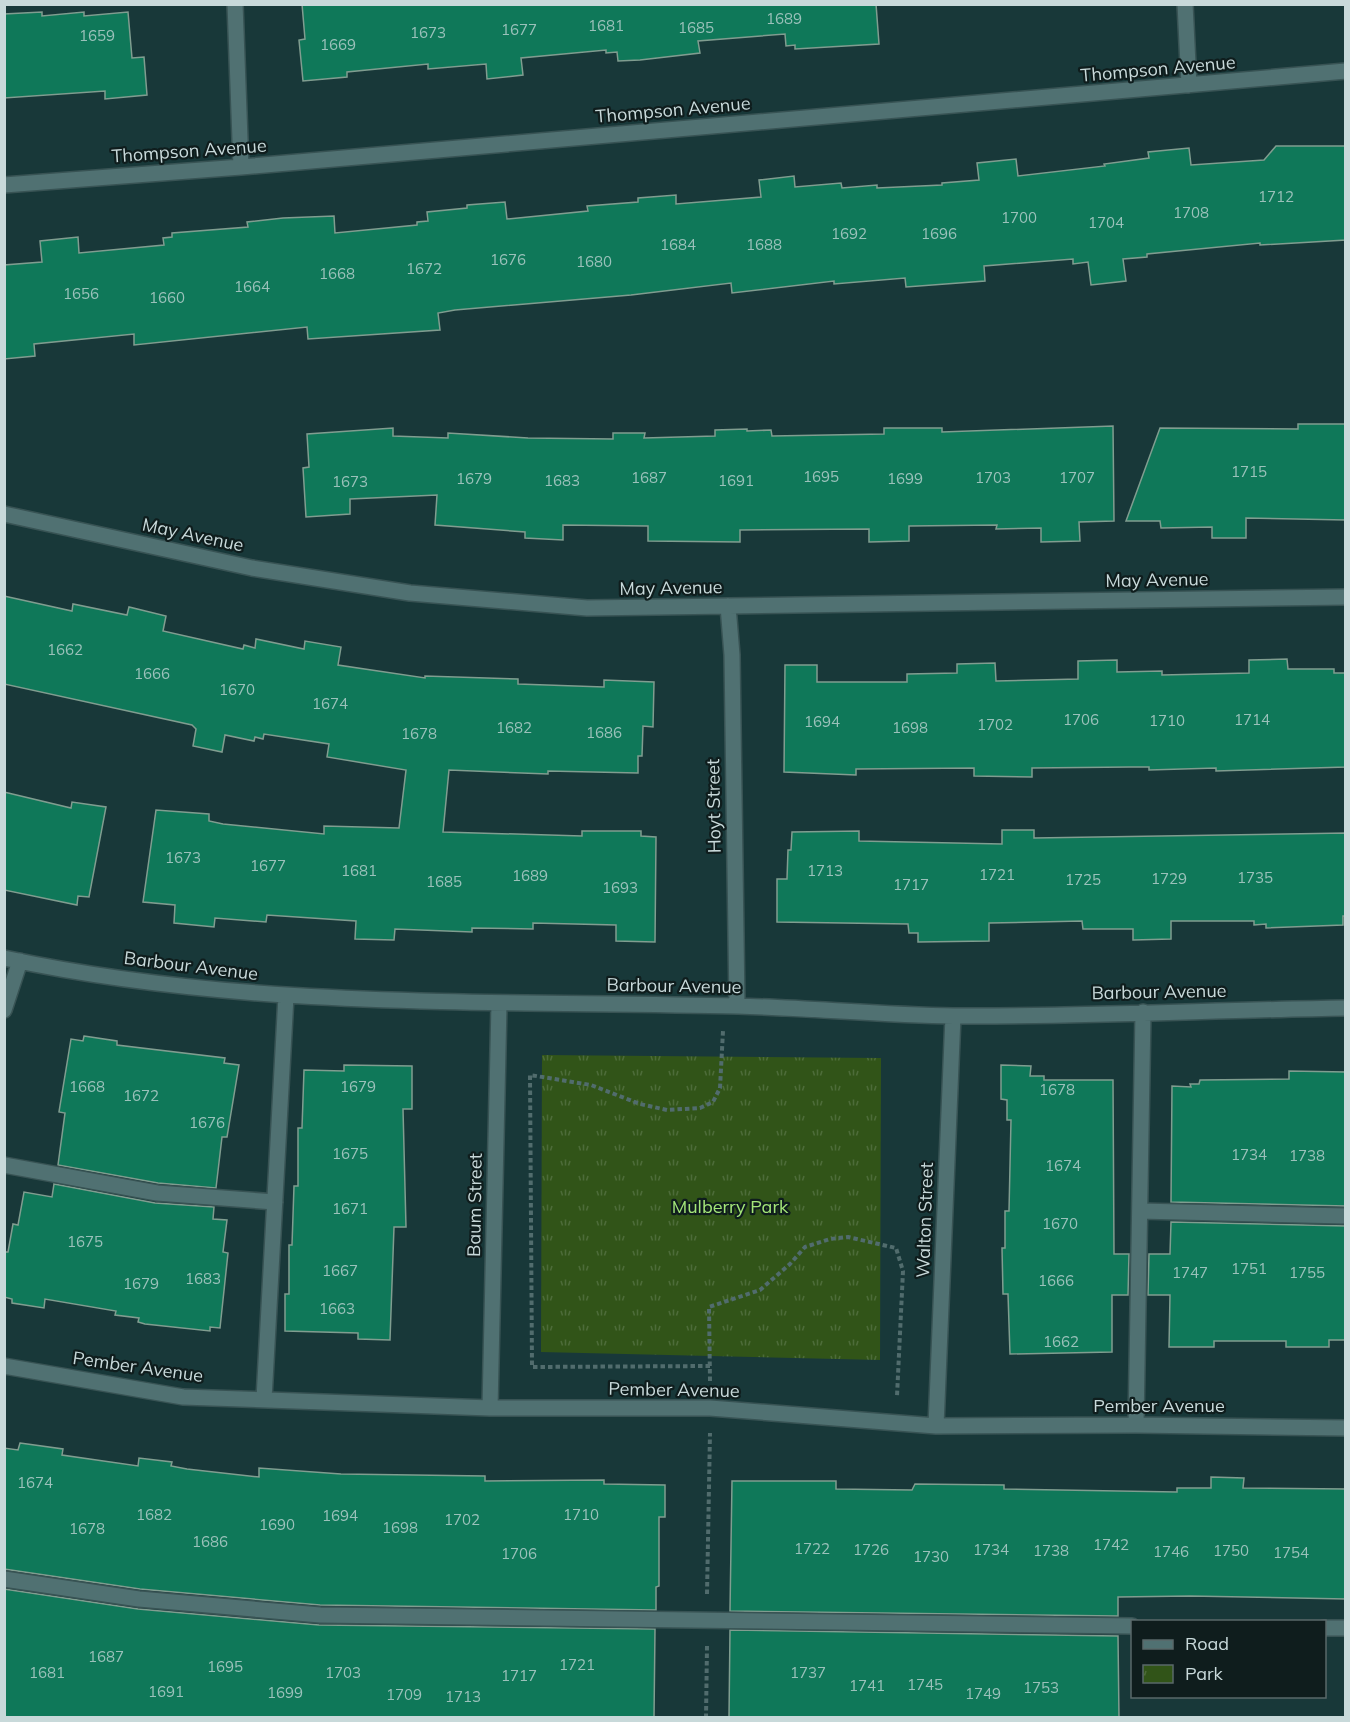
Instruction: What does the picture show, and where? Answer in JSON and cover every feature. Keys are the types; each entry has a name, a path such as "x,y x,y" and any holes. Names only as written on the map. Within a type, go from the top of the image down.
{"street":[{"path":"235,4 241,167"},
{"path":"1185,4 1189,86"},
{"name":"Thompson Avenue","path":"4,185 241,167 1346,71"},
{"name":"May Avenue","path":"4,514 252,568 410,593 587,608 1346,597"},
{"name":"Hoyt Street","path":"728,606 732,655 730,1006"},
{"path":"4,1010 12,959"},
{"name":"Barbour Avenue","path":"12,959 155,983 286,996 499,1004 730,1006 953,1016 1346,1008"},
{"path":"264,1399 286,996"},
{"name":"Baum Street","path":"490,1408 499,1004"},
{"path":"1136,1425 1143,1012"},
{"name":"Walton Street","path":"936,1426 953,1016"},
{"path":"4,1165 157,1193 275,1202"},
{"path":"1140,1211 1346,1216"},
{"name":"Pember Avenue","path":"4,1366 183,1397 490,1408 710,1408 936,1426 1136,1425 1346,1428"},
{"path":"4,1579 139,1599 320,1615 1131,1626"},
{"path":"1326,1628 1346,1628"}],"path":[{"path":"710,1366 532,1367 530,1075 591,1085 640,1104 667,1110 700,1108 713,1102 722,1080 730,1006"},
{"path":"706,1718 709,1307 760,1290 790,1264 804,1247 821,1241 849,1237 896,1248 903,1271 896,1422"}],"green space":[{"name":"Mulberry Park","path":"542,1055 881,1058 880,1360 541,1352"}],"building":[{"path":"302,4 876,4 879,44 795,49 795,45 786,46 785,34 698,41 700,53 640,60 618,61 617,52 606,53 606,50 521,58 523,75 487,79 486,64 428,69 428,64 347,72 347,77 303,81 299,40 305,39"},
{"path":"42,12 42,16 84,12 84,16 128,12 132,58 144,57 147,95 105,99 105,91 4,98 4,14"},
{"path":"1276,146 1346,146 1346,240 1260,245 1260,243 1147,254 1147,257 1123,259 1126,281 1091,285 1088,262 1073,264 1073,259 984,266 985,281 906,287 905,278 834,284 834,281 732,293 731,283 631,295 455,310 438,313 440,330 308,339 307,327 134,345 134,334 34,344 35,356 4,359 4,265 42,262 40,241 78,237 79,253 164,245 163,238 172,237 172,233 248,227 247,222 283,218 334,216 335,233 417,225 417,222 428,221 427,212 467,208 467,205 505,202 507,219 588,211 587,206 638,202 638,198 676,195 676,204 761,197 759,180 794,176 795,187 841,183 842,188 877,185 877,188 942,185 942,183 979,180 977,163 1016,159 1018,176 1105,166 1104,164 1149,158 1148,152 1189,148 1191,165 1264,160"},
{"path":"1298,424 1346,424 1346,520 1246,518 1246,538 1212,538 1212,527 1161,528 1160,521 1126,521 1160,428 1298,429"},
{"path":"1113,426 1114,521 1079,522 1080,541 1041,542 1041,528 996,529 997,525 909,526 909,541 869,542 869,529 740,530 740,542 648,541 648,526 563,525 563,540 525,538 525,532 435,525 437,495 350,499 350,514 306,517 303,468 309,467 307,434 393,428 393,436 448,438 448,433 528,438 613,439 613,433 645,433 644,438 715,436 715,430 747,429 747,431 771,430 772,436 884,434 884,428 942,428 942,432"},
{"path":"4,596 72,611 73,604 127,615 129,607 166,616 163,631 243,649 244,645 255,648 256,639 304,649 305,641 341,647 338,665 425,678 425,676 518,679 518,684 604,687 604,680 654,682 653,727 643,726 642,756 638,756 638,773 548,771 548,774 449,770 443,832 582,836 582,831 641,831 641,836 656,837 655,942 616,941 616,925 533,923 533,929 472,928 472,932 395,929 394,940 355,939 356,921 267,915 266,922 215,918 214,927 174,923 175,905 143,902 156,810 209,814 209,821 223,824 324,834 324,826 399,828 406,770 327,757 329,744 264,734 263,739 255,737 254,741 225,735 222,752 193,746 196,729 192,725 4,684"},
{"path":"1287,659 1288,669 1334,669 1334,673 1346,673 1346,767 1216,771 1216,768 1149,770 1149,767 1032,768 1032,777 974,776 974,768 856,769 856,775 784,772 785,665 817,665 817,682 907,682 907,674 957,673 957,664 995,663 996,681 1078,679 1078,661 1117,660 1117,672 1162,671 1162,675 1249,673 1249,660"},
{"path":"4,792 71,808 72,802 106,807 89,897 78,896 77,905 4,890"},
{"path":"1002,830 1034,830 1034,838 1346,833 1346,916 1343,916 1343,925 1266,928 1266,924 1254,925 1254,921 1171,921 1171,939 1133,940 1133,929 1083,929 1082,921 989,923 989,941 918,942 918,933 909,933 908,924 777,922 777,879 787,879 788,850 791,850 792,832 859,831 859,841 1002,844"},
{"path":"84,1036 117,1041 117,1045 225,1058 224,1063 239,1065 227,1137 222,1137 216,1188 158,1183 58,1165 65,1113 59,1112 71,1039 83,1041"},
{"path":"344,1065 412,1066 412,1109 403,1109 406,1227 394,1227 390,1340 358,1339 358,1333 285,1331 285,1294 289,1294 289,1245 292,1245 294,1186 298,1186 298,1128 302,1128 304,1070 344,1071"},
{"path":"1001,1065 1031,1066 1030,1076 1044,1076 1044,1080 1113,1080 1114,1254 1129,1254 1128,1295 1112,1295 1112,1352 1010,1354 1008,1294 1003,1294 1002,1248 1005,1248 1005,1211 1009,1211 1011,1120 1007,1120 1007,1100 1001,1099"},
{"path":"1289,1071 1346,1072 1346,1206 1171,1202 1172,1086 1191,1087 1190,1084 1199,1084 1200,1080 1289,1079"},
{"path":"54,1184 155,1203 214,1207 213,1219 227,1220 223,1252 228,1253 220,1328 210,1327 210,1331 145,1324 138,1322 139,1318 115,1315 116,1311 45,1299 44,1308 12,1303 12,1299 4,1297 4,1252 8,1252 13,1224 18,1225 24,1192 52,1197"},
{"path":"1171,1222 1346,1226 1346,1340 1329,1340 1329,1347 1286,1347 1286,1341 1214,1341 1214,1347 1169,1347 1170,1295 1148,1295 1149,1254 1170,1254"},
{"path":"20,1443 63,1449 62,1455 138,1466 139,1458 172,1462 171,1466 187,1469 259,1477 259,1468 341,1474 485,1476 485,1481 604,1480 604,1484 665,1485 665,1517 659,1517 659,1586 656,1587 656,1610 320,1605 140,1589 4,1569 4,1448 18,1450"},
{"path":"1211,1477 1244,1478 1243,1488 1346,1489 1346,1599 1118,1597 1118,1616 730,1611 732,1481 836,1481 836,1489 912,1490 915,1484 1004,1485 1004,1489 1177,1492 1177,1488 1211,1488"},
{"path":"4,1589 138,1609 319,1625 655,1629 654,1718 4,1718"},
{"path":"730,1630 1118,1636 1119,1718 729,1718"}]}
